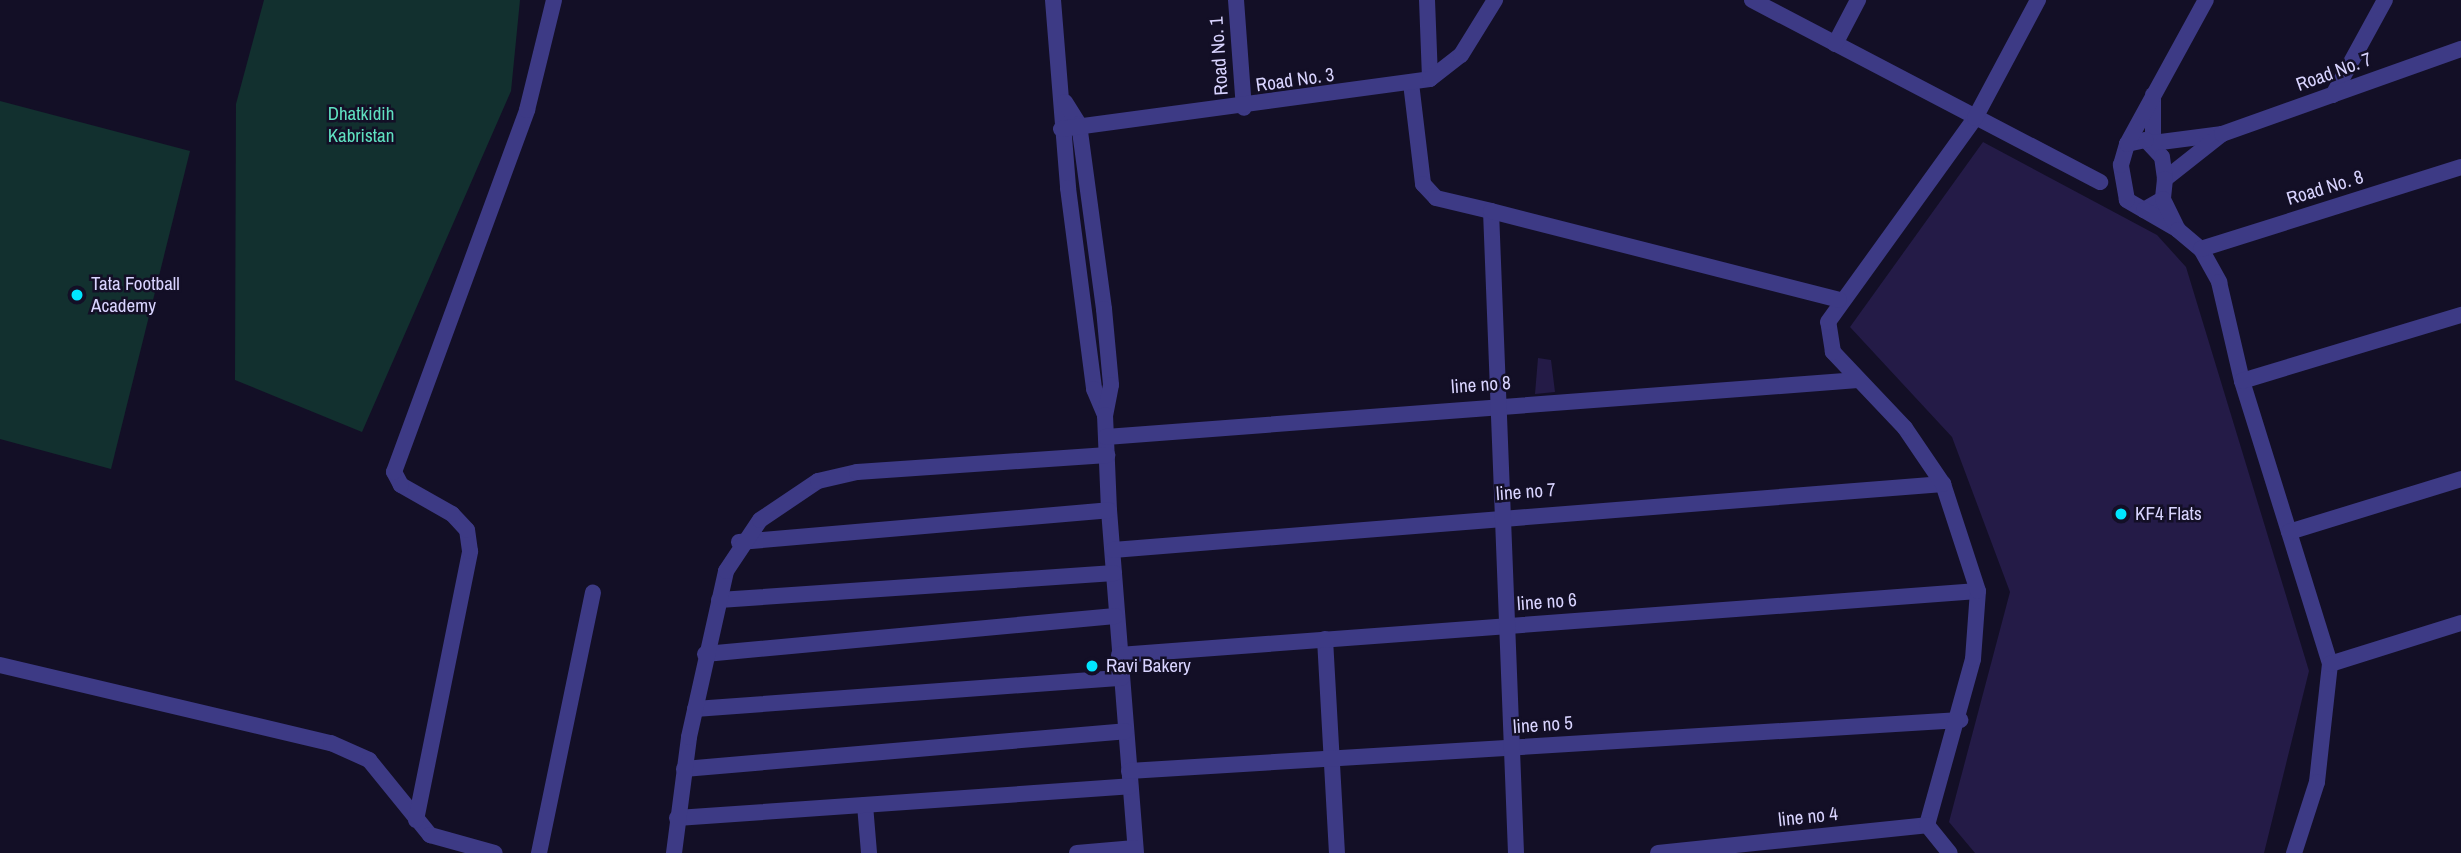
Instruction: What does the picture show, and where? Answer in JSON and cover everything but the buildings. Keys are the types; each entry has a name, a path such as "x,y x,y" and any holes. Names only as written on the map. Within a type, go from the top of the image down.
{"street":[{"path":"416,820 470,551 467,530 452,514 401,485 394,472 527,110 554,0"},
{"path":"1053,0 1065,102 1061,129 1094,389 1105,415"},
{"name":"Road No. 1","path":"1236,0 1244,108"},
{"path":"1427,0 1430,79"},
{"name":"Road No. 3","path":"1061,129 1079,124 1244,108 1430,79 1461,55 1495,0"},
{"path":"1752,0 2100,182 2178,230 2201,249 2219,282 2242,381 2330,664 2317,782 2294,853"},
{"path":"1835,44 1858,0"},
{"path":"1950,853 1927,825 1959,720 1978,591 1943,484 1905,428 1833,352 1828,322 1839,300 1975,118 2038,0"},
{"path":"2127,200 2121,165 2127,144 2206,0"},
{"path":"2333,94 2385,0"},
{"name":"Road No. 7","path":"2222,134 2461,49"},
{"path":"1411,83 1423,184 1436,198 1839,300"},
{"path":"2153,96 2153,143 2222,134"},
{"path":"1065,102 1079,124 1110,372 1105,415 1109,510 1115,615 1136,850 1077,853"},
{"path":"2165,179 2222,134"},
{"path":"2127,144 2146,140 2156,145 2165,179 2163,199 2178,230"},
{"path":"2100,182 2121,165"},
{"name":"Road No. 8","path":"2201,249 2461,167"},
{"path":"2144,210 2163,199"},
{"path":"1491,211 1496,405 1516,853"},
{"path":"2242,381 2461,315"},
{"name":"line no 8","path":"1106,437 1496,405 1858,380"},
{"path":"674,853 684,769 705,654 719,600 739,542 784,498 818,481 1107,455"},
{"path":"2289,533 2461,479"},
{"name":"line no 7","path":"1113,550 1503,515 1943,484"},
{"path":"739,542 1109,510"},
{"path":"719,600 1114,573"},
{"name":"line no 6","path":"1119,654 1978,591"},
{"path":"538,853 593,593"},
{"path":"705,654 1115,615"},
{"path":"2330,664 2461,623"},
{"path":"1325,639 1337,853"},
{"path":"0,665 331,743 369,760 398,789 416,820 430,835 495,853"},
{"path":"695,709 1122,678"},
{"name":"line no 5","path":"677,818 865,805 1330,759 1959,720"},
{"path":"684,769 1125,731"},
{"path":"865,805 869,853"},
{"name":"line no 4","path":"1658,853 1706,851 1927,825"}],"green space":[{"name":"Dhatkidih Kabristan","path":"264,0 520,0 511,91 362,432 235,380 236,104"},
{"name":"Tata Football Academy","path":"0,101 190,151 111,469 0,439"}],"place":[{"name":"Tata Football Academy","path":"77,295"},
{"name":"KF4 Flats","path":"2121,514"},
{"name":"Ravi Bakery","path":"1092,666"}]}
